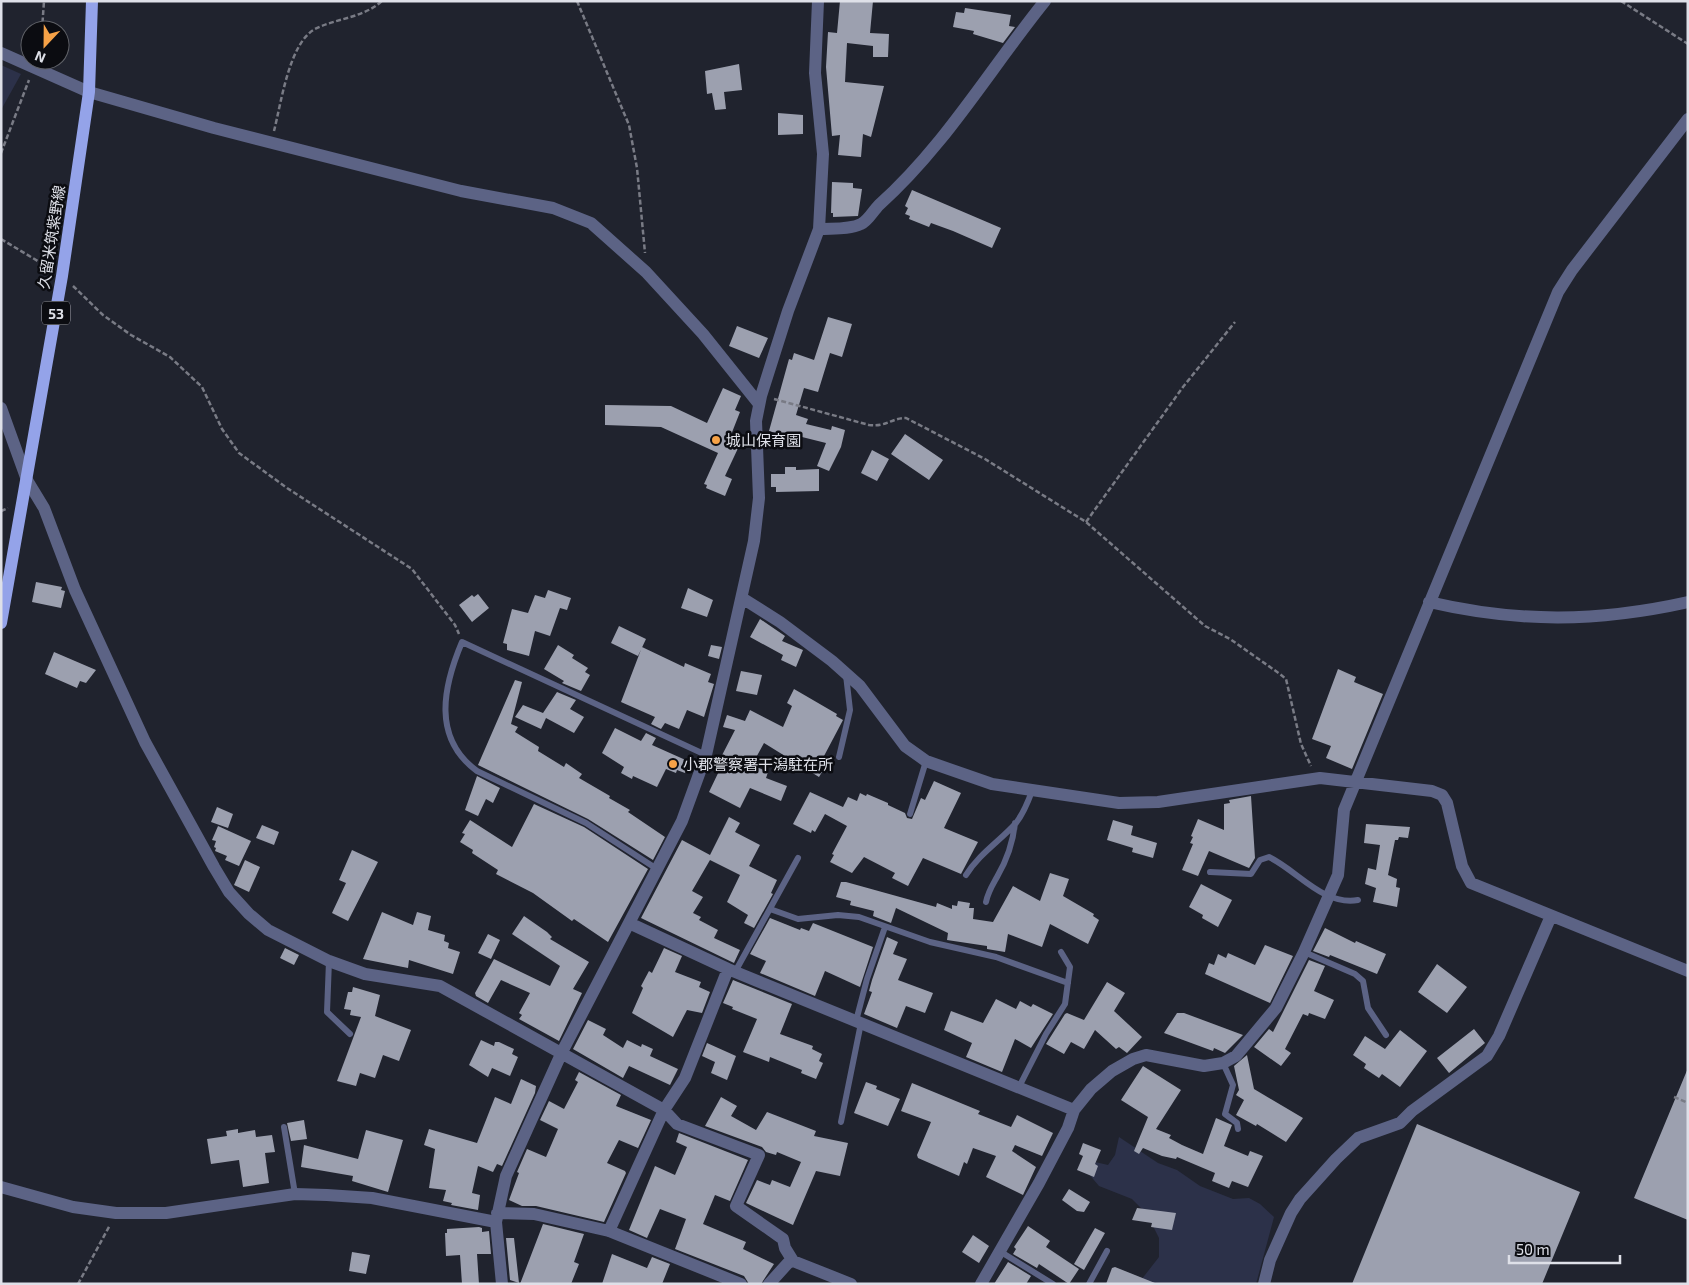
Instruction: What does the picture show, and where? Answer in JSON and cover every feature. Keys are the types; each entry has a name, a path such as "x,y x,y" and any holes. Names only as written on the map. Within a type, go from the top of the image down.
{"main road":[{"name":"久留米筑紫野線","path":"1,623 62,276 89,92 92,1"}],"street":[{"path":"502,1284 496,1217 506,1176 562,1052 682,821 706,755 754,541 759,498 756,421 760,400 788,311 819,229 823,154 815,73 818,1"},
{"path":"819,229 856,226 863,223 900,186 958,118 1045,1"},
{"path":"1,53 20,61"},
{"path":"41,70 89,92 271,142 461,190 553,208 591,223 646,272 760,400"},
{"path":"982,1284 1064,1136 1074,1110 1091,1089 1112,1071 1133,1059 1146,1055 1204,1066 1223,1063 1236,1056 1276,1008 1329,898 1338,874 1344,810 1357,783 1429,602 1558,292 1572,270 1688,119"},
{"path":"1,408 27,480 44,508 75,590 145,742 183,815 230,892 249,914 268,930 329,961 365,974 440,986 664,1110 677,1124 758,1155 736,1206 782,1239 784,1248 793,1261 851,1284"},
{"path":"742,598 780,622 860,686 905,746 926,761 992,784 1119,803 1158,802 1320,778 1357,783 1396,785 1432,791 1442,795 1447,803 1462,866 1471,883 1688,971"},
{"path":"1429,602 1475,613 1515,617 1562,618 1611,616 1688,602"},
{"path":"1264,1284 1270,1260 1291,1213 1300,1199 1336,1158 1358,1138 1400,1124 1412,1111 1487,1056 1499,1036 1551,916"},
{"path":"629,923 732,970 1074,1110"},
{"path":"609,1231 664,1110 685,1078 732,970"},
{"path":"1,1187 73,1207 116,1213 166,1213 295,1194 372,1198 496,1217 534,1214 609,1231 741,1284"},
{"path":"769,1284 788,1263 793,1261"}],"lane":[{"path":"657,869 586,823 477,771 464,762 453,746 446,718 444,696 451,669 462,642 706,755"},
{"path":"839,757 850,710 846,674"},
{"path":"910,814 926,761"},
{"path":"966,875 973,863 1015,823 1032,791"},
{"path":"986,902 989,890 998,876 1013,840 1015,823"},
{"path":"1210,872 1251,874 1260,860 1269,857 1329,898 1347,902 1358,900"},
{"path":"732,970 770,909 798,858"},
{"path":"770,909 798,919 838,915 859,918 930,942 996,957 1068,983"},
{"path":"841,1122 867,979 885,927"},
{"path":"1019,1088 1046,1034 1065,1004 1070,967 1061,952"},
{"path":"1304,952 1356,974 1363,981 1368,1008 1386,1035"},
{"path":"329,961 327,1012 350,1034"},
{"path":"1223,1063 1233,1085 1225,1114 1237,1123 1238,1129"},
{"path":"284,1127 295,1194"},
{"path":"1089,1284 1107,1251"},
{"path":"1001,1252 1053,1284"}],"path":[{"path":"43,20 44,1"},
{"path":"271,142 294,58 300,43 314,30 363,14 382,1"},
{"path":"577,1 629,126 637,168 646,272"},
{"path":"1622,1 1688,44"},
{"path":"1,153 33,70"},
{"path":"1,239 62,276 103,314 131,335 170,357 202,387 222,429 239,453 287,488 412,568 455,626 462,642"},
{"path":"1086,522 1183,387 1235,322"},
{"path":"760,400 869,425 885,425 898,418 906,418 985,459 1086,522 1205,626 1248,650 1286,680 1301,744 1308,764 1320,778"},
{"path":"1674,1097 1688,1103"},
{"path":"78,1284 116,1213"}],"shaded area":[{"path":"1,65 21,74 1,110"},
{"path":"1119,1137 1158,1163 1177,1170 1200,1186 1233,1199 1249,1198 1260,1204 1274,1217 1256,1284 1138,1284 1159,1257 1159,1238 1147,1214 1132,1199 1099,1186 1088,1173 1091,1161 1108,1165 1115,1155"}],"building":[{"path":"840,1 873,1 870,33 889,34 888,57 873,57 873,46 847,43 845,82 884,86 871,137 863,134 861,157 838,155 840,135 832,136 826,67 828,32 837,33"},
{"path":"965,8 1011,15 1009,26 1015,27 1003,43 973,34 974,31 953,27 956,12 964,13"},
{"path":"739,64 742,90 724,92 726,109 715,110 712,93 707,94 705,71"},
{"path":"778,113 803,115 803,134 778,135"},
{"path":"832,182 853,183 853,188 862,189 858,216 833,217 833,213 831,213"},
{"path":"912,190 1001,228 992,248 931,223 929,227 909,219 910,216 905,214 908,208 905,206"},
{"path":"828,317 852,324 842,357 830,353 818,392 804,388 796,415 808,419 806,424 831,430 832,426 845,430 841,447 829,471 817,466 826,443 802,437 801,441 769,431 789,359 792,360 794,353 814,360"},
{"path":"737,326 768,338 759,358 729,346"},
{"path":"723,388 741,396 735,410 740,412 729,440 740,444 725,476 732,479 725,496 706,488 707,485 704,484 718,453 661,427 605,425 605,405 671,406 707,423"},
{"path":"905,434 943,460 929,480 891,454"},
{"path":"872,450 889,459 877,481 861,473"},
{"path":"785,467 796,467 796,470 819,469 819,491 776,492 776,487 771,487 771,474 785,474"},
{"path":"36,582 62,587 61,590 65,591 61,608 32,602"},
{"path":"688,588 713,600 707,617 681,608"},
{"path":"548,590 571,598 567,610 560,608 550,636 535,631 529,656 507,650 507,644 503,643 512,609 528,613 535,595 545,598"},
{"path":"478,594 489,608 472,622 459,605 472,595 474,597"},
{"path":"760,619 785,636 782,641 803,650 796,667 781,660 783,655 750,637"},
{"path":"619,626 646,639 638,656 611,643"},
{"path":"558,645 574,655 572,658 588,668 585,672 590,675 581,691 562,683 564,681 544,669"},
{"path":"711,645 722,647 719,659 708,656"},
{"path":"642,647 684,667 685,663 711,674 708,682 714,684 704,717 687,710 679,729 665,723 661,729 651,724 655,717 621,702"},
{"path":"54,652 96,670 86,683 80,681 77,688 45,674"},
{"path":"1338,669 1356,677 1354,682 1383,694 1352,769 1326,758 1331,746 1312,739"},
{"path":"741,671 762,675 757,695 736,691"},
{"path":"515,680 522,682 511,724 518,727 515,732 539,747 538,751 564,767 566,763 582,774 579,778 610,796 609,798 630,810 628,812 665,837 653,860 588,819 478,765"},
{"path":"794,689 837,714 836,716 843,720 824,756 826,757 824,760 828,762 819,777 764,743 752,765 768,772 766,778 787,786 781,801 750,788 740,808 709,792 721,767 717,765 735,730 723,727 727,715 745,721 750,710 783,727 792,706 787,703"},
{"path":"557,692 576,700 570,709 584,717 574,733 546,718 541,729 515,717 523,705 543,713"},
{"path":"615,728 641,741 646,733 656,738 652,745 690,762 685,773 677,770 676,773 666,769 657,787 633,776 632,779 621,773 624,767 602,753"},
{"path":"477,776 500,788 493,803 486,799 478,816 465,810"},
{"path":"934,781 961,793 944,828 978,842 961,874 923,858 908,886 892,878 895,873 864,857 852,873 830,862 834,855 832,854 847,826 825,814 815,832 812,830 811,833 793,824 810,792 843,807 848,797 857,801 860,793 866,796 867,794 888,803 888,805 905,813 907,818 912,819 921,798 925,800"},
{"path":"1251,796 1255,858 1249,868 1209,851 1198,876 1182,870 1193,844 1190,843 1193,837 1191,836 1198,819 1224,830 1224,804 1230,803 1229,800"},
{"path":"534,804 584,827 648,869 608,942 574,919 572,921 533,893 496,874 498,870 472,853 473,850 460,842 465,834 462,833 470,820 512,847"},
{"path":"217,807 233,814 228,828 211,822"},
{"path":"729,817 740,823 735,832 760,845 749,866 777,880 771,893 773,894 754,928 744,923 748,915 727,902 740,875 710,860 692,891 703,897 693,913 701,917 699,920 718,930 714,938 740,950 734,963 641,918 682,840 710,855"},
{"path":"1113,820 1133,826 1131,835 1157,843 1153,858 1132,852 1133,848 1107,840"},
{"path":"1366,824 1410,827 1408,838 1399,837 1398,840 1395,840 1388,875 1397,879 1396,887 1400,888 1397,907 1373,902 1376,888 1365,884 1368,868 1376,870 1380,845 1364,843"},
{"path":"262,825 279,832 274,845 256,838"},
{"path":"218,826 251,841 239,866 225,860 227,856 215,851 216,841 212,840"},
{"path":"352,850 378,862 348,921 332,913 346,883 339,880"},
{"path":"245,860 260,867 249,892 234,885"},
{"path":"1050,873 1069,879 1063,896 1094,914 1093,916 1099,920 1088,944 1050,924 1042,947 1008,934 1005,952 987,949 987,946 947,940 948,933 896,908 891,923 873,916 874,911 850,905 851,901 836,897 841,882 846,882 936,907 937,903 952,909 952,905 957,906 958,901 970,903 969,908 974,908 973,919 993,922 1013,886 1040,901"},
{"path":"1201,884 1232,900 1218,927 1202,918 1203,915 1189,907"},
{"path":"382,912 413,925 417,912 431,916 428,930 445,935 444,941 449,943 448,948 460,952 453,974 409,960 408,968 363,959"},
{"path":"524,916 547,932 552,937 550,939 589,962 573,989 582,993 559,1041 519,1019 522,1015 519,1013 530,993 501,980 488,1003 476,996 475,993 494,959 550,986 560,966 512,934"},
{"path":"770,918 800,930 801,928 809,931 813,923 873,947 860,987 825,971 815,996 760,973 766,961 750,954"},
{"path":"1325,928 1355,943 1356,941 1386,954 1377,974 1330,955 1329,957 1313,951"},
{"path":"488,934 500,940 491,959 478,953"},
{"path":"887,937 898,942 893,954 907,959 898,980 933,993 925,1013 906,1006 897,1028 864,1014 872,992 869,991 872,980"},
{"path":"1265,945 1293,956 1270,1003 1205,974 1209,963 1214,965 1218,954 1226,958 1228,953 1255,965"},
{"path":"285,948 299,955 294,965 280,958"},
{"path":"664,948 682,956 675,972 701,982 699,987 710,992 702,1013 687,1010 673,1037 632,1013 643,988 641,986 649,971 652,973"},
{"path":"1309,960 1325,966 1314,991 1334,1000 1325,1019 1309,1013 1308,1016 1303,1014 1285,1049 1291,1053 1281,1066 1254,1047 1269,1029 1273,1032"},
{"path":"1437,964 1467,987 1447,1013 1418,992"},
{"path":"733,980 792,1004 780,1034 813,1046 812,1049 822,1054 819,1061 823,1063 816,1079 801,1073 802,1070 770,1057 769,1062 743,1052 757,1019 732,1009 733,1007 723,1003"},
{"path":"1107,982 1125,993 1114,1011 1142,1037 1127,1053 1119,1047 1116,1049 1095,1030 1084,1049 1071,1042 1064,1054 1046,1044 1065,1014 1067,1013 1084,1020"},
{"path":"353,987 380,995 375,1016 411,1030 399,1061 383,1055 375,1078 360,1073 356,1086 337,1081 361,1017 350,1015 351,1010 344,1009 348,992 352,992"},
{"path":"996,999 1016,1009 1020,1001 1031,1007 1033,1004 1053,1014 1031,1048 1015,1039 1002,1072 966,1057 972,1043 944,1030 951,1011 983,1023"},
{"path":"1177,1013 1184,1013 1243,1035 1225,1053 1214,1048 1213,1051 1164,1033"},
{"path":"588,1020 606,1029 603,1035 623,1048 627,1040 641,1047 642,1044 653,1049 650,1056 678,1069 670,1085 629,1066 623,1078 573,1049"},
{"path":"1474,1029 1485,1043 1449,1073 1437,1058"},
{"path":"1400,1030 1427,1051 1400,1087 1382,1074 1379,1078 1364,1068 1366,1064 1353,1055 1365,1036 1385,1049"},
{"path":"481,1040 494,1046 495,1042 499,1042 514,1049 512,1054 518,1057 510,1076 492,1068 488,1077 469,1065"},
{"path":"707,1043 736,1056 727,1080 711,1073 715,1062 702,1056"},
{"path":"1247,1055 1254,1089 1303,1118 1286,1142 1257,1124 1256,1126 1236,1115 1244,1100 1236,1095 1239,1090 1234,1066"},
{"path":"1143,1066 1181,1090 1156,1129 1171,1135 1169,1138 1182,1145 1203,1154 1216,1118 1232,1125 1224,1146 1248,1156 1250,1151 1263,1156 1248,1187 1232,1181 1229,1188 1212,1181 1215,1173 1177,1157 1176,1159 1162,1156 1143,1148 1139,1154 1134,1151 1148,1117 1121,1100"},
{"path":"1688,1068 1688,1220 1634,1198"},
{"path":"579,1072 621,1095 616,1106 651,1120 638,1148 619,1140 607,1163 626,1173 604,1222 536,1206 522,1206 509,1200 519,1173 517,1172 527,1149 546,1157 558,1129 540,1120 549,1101 564,1109 578,1082 575,1080"},
{"path":"521,1079 536,1086 535,1093 502,1166 497,1164 493,1172 478,1166 472,1193 480,1195 478,1210 451,1205 452,1203 443,1201 446,1190 429,1188 435,1149 424,1145 429,1129 477,1143 495,1097 511,1104"},
{"path":"866,1082 877,1086 876,1089 900,1099 888,1126 854,1113"},
{"path":"912,1083 980,1111 978,1114 1011,1127 1017,1115 1053,1133 1042,1156 1015,1145 1012,1151 1036,1167 1023,1195 986,1177 996,1156 973,1148 967,1164 964,1162 959,1176 918,1158 917,1155 931,1122 901,1111"},
{"path":"721,1097 737,1106 731,1116 756,1130 767,1112 816,1131 814,1136 848,1143 840,1176 816,1171 793,1225 746,1203 757,1180 770,1185 772,1180 790,1187 801,1162 777,1152 776,1155 766,1152 762,1147 705,1126"},
{"path":"304,1120 307,1139 291,1141 287,1123"},
{"path":"1417,1124 1580,1192 1542,1284 1352,1284"},
{"path":"238,1129 238,1133 255,1130 256,1137 272,1135 275,1152 265,1153 269,1183 243,1187 239,1160 211,1164 207,1139 227,1136 226,1131"},
{"path":"366,1130 403,1140 388,1192 352,1181 353,1176 301,1167 304,1145 358,1159"},
{"path":"679,1133 748,1160 730,1201 715,1195 703,1224 746,1242 743,1249 774,1264 761,1284 749,1284 744,1276 675,1249 686,1219 660,1209 647,1238 629,1230 655,1166 675,1175 687,1147 676,1142"},
{"path":"1083,1143 1101,1150 1095,1164 1098,1166 1094,1177 1077,1170 1083,1156 1079,1154"},
{"path":"1069,1189 1090,1202 1084,1212 1077,1211 1062,1200"},
{"path":"1137,1208 1176,1213 1172,1230 1151,1227 1152,1223 1132,1220"},
{"path":"543,1224 584,1234 574,1262 579,1264 571,1284 520,1284"},
{"path":"1028,1226 1050,1241 1046,1247 1079,1269 1069,1284 1039,1264 1037,1268 1013,1254 1016,1249 1014,1247"},
{"path":"482,1228 482,1232 489,1231 491,1254 477,1254 479,1284 462,1284 460,1255 446,1256 445,1233 447,1233 447,1229"},
{"path":"1095,1228 1105,1233 1084,1270 1074,1264"},
{"path":"973,1235 989,1246 979,1263 962,1252"},
{"path":"506,1238 514,1238 519,1283 510,1280"},
{"path":"352,1252 370,1255 366,1274 349,1271"},
{"path":"612,1254 647,1268 652,1257 670,1264 662,1284 602,1284"},
{"path":"1008,1262 1031,1276 1026,1284 994,1284"},
{"path":"1115,1267 1155,1283 1106,1284 1112,1268"}],"place":[{"name":"城山保育園","path":"716,440"},
{"name":"小郡警察署干潟駐在所","path":"673,764"}]}
